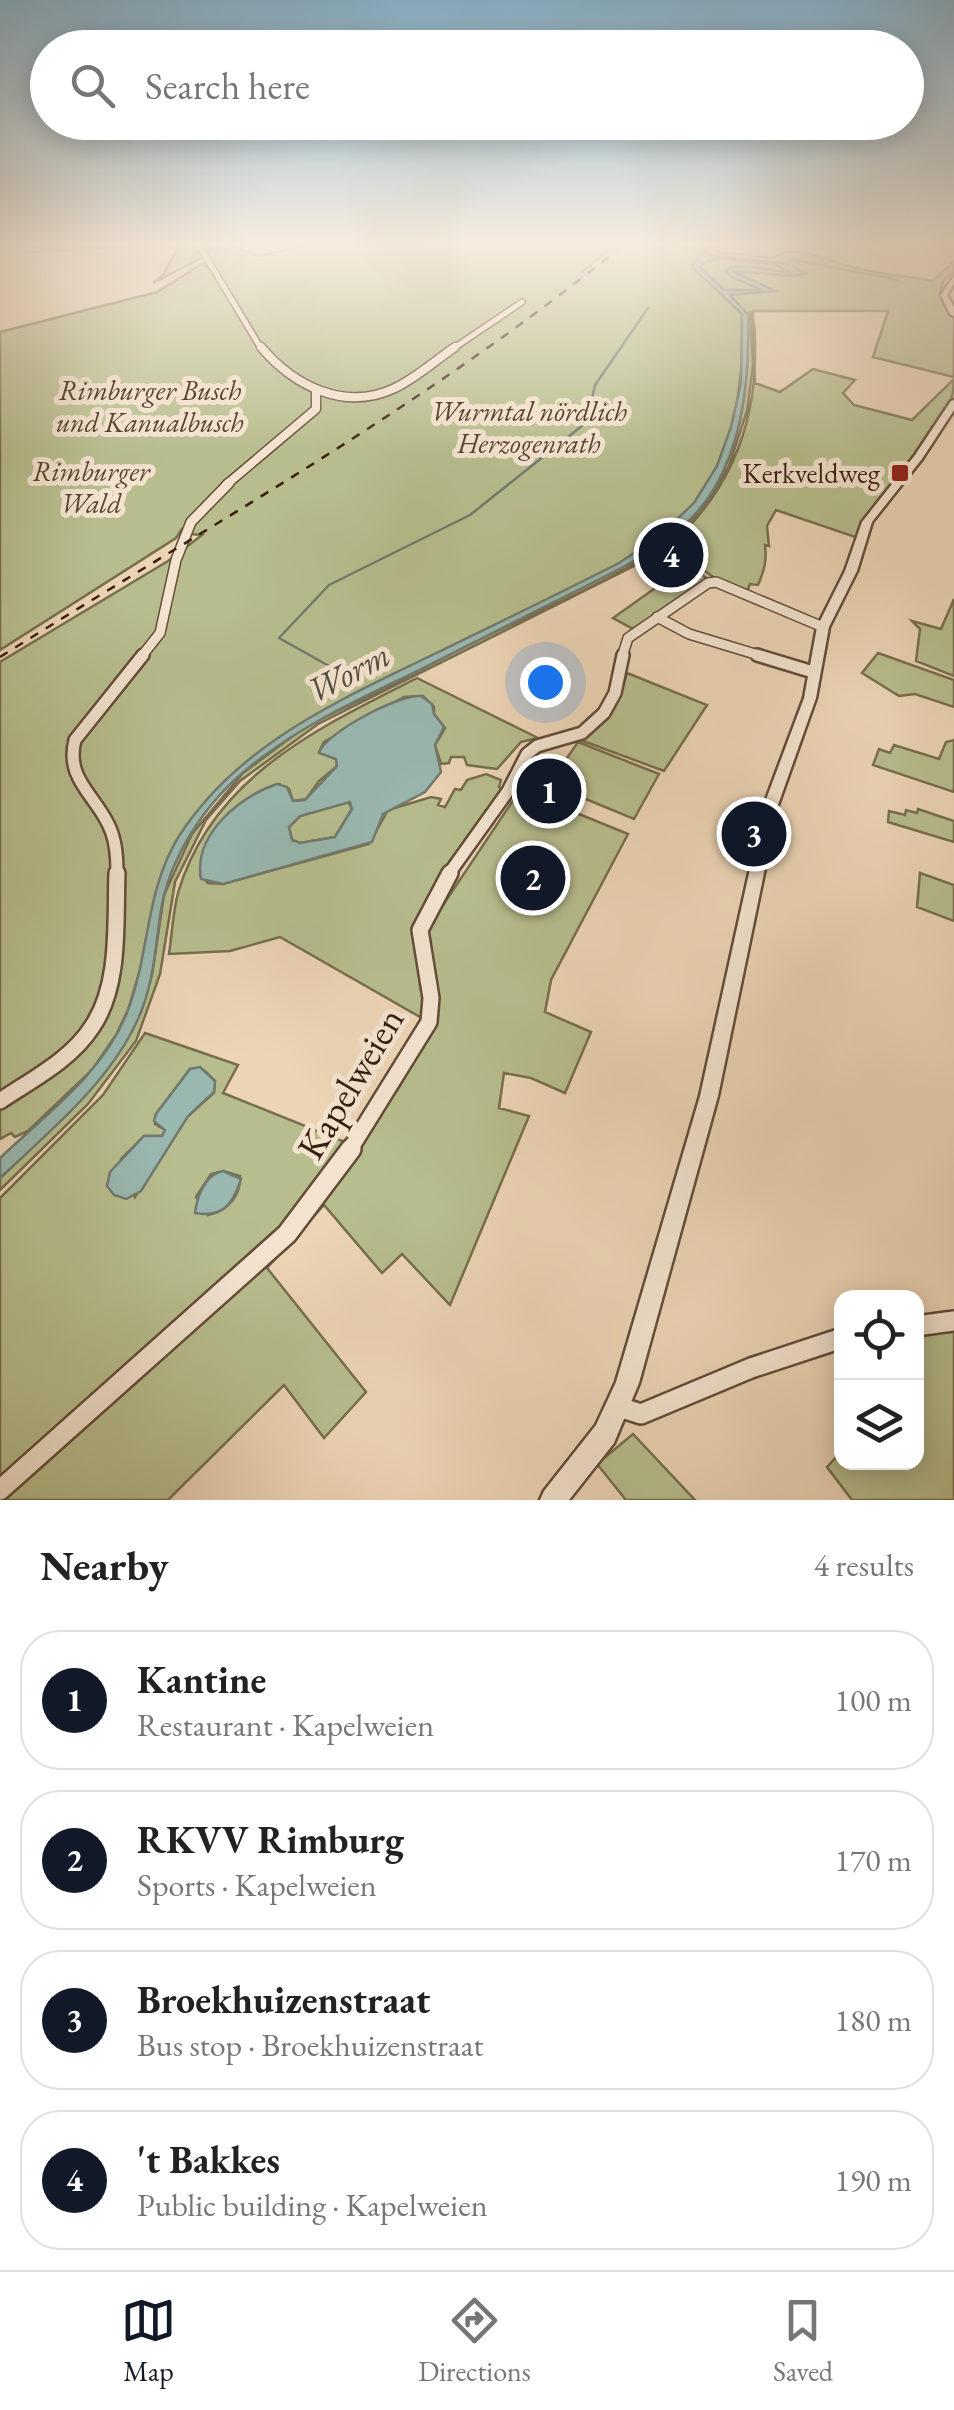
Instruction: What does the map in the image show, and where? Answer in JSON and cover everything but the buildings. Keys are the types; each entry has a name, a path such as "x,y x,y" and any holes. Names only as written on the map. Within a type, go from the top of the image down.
{"street":[{"path":"239,312 263,351 316,392 364,397 395,388 507,312"},
{"path":"0,1101 88,1037 110,992 114,954 114,836 73,775 70,758 75,740 160,633 176,560 192,522 221,490 312,413 318,404 316,392"},
{"path":"553,1500 605,1434 619,1407 709,1096 771,805 810,698 823,627 850,572 870,518 920,457 954,403"},
{"name":"Kapelweien","path":"0,1490 287,1234 337,1171 429,1022 432,995 420,941 426,910 508,791 512,774 526,754 545,741 585,731 594,724 617,692 628,638 708,583 716,582 823,627"},
{"path":"657,617 690,634 812,672"},
{"path":"924,1325 954,1322"},
{"path":"619,1407 641,1414 786,1354 834,1340"}],"green space":[{"path":"78,312 750,312 753,365 747,411 729,466 700,513 672,536 712,492 731,451 745,384 748,316 734,427 712,485 683,520 614,570 311,723 611,576 666,541 638,564 318,724 240,781 206,820 175,882 160,974 136,1041 88,1104 0,1190 0,1178 77,1104 141,1012 152,975 164,895 192,834 243,773 301,730 247,764 201,815 170,870 128,1010 92,1070 28,1131 0,1139 0,1105 71,1055 105,999 66,1051 0,1094 0,662 168,561 202,535 182,529 176,538 0,650 0,332"},
{"path":"888,312 951,312 954,316 954,377 873,357"},
{"path":"755,365 755,383 780,392 813,369 855,380 843,393 854,405 912,420 954,379 951,402 941,423 880,498 858,538 776,510 767,526 769,546 765,545 762,575 758,585 750,584 746,594 719,581 669,546 706,506 733,461 743,436"},
{"path":"684,561 709,580 633,629 613,618 675,574 669,569"},
{"path":"954,599 954,676 916,661 920,629 912,621 941,629"},
{"path":"878,653 954,680 954,707 915,694 899,696 862,673"},
{"path":"627,673 707,705 664,771 575,738 595,729 610,714"},
{"path":"417,678 538,738 521,742 497,769 467,765 464,757 451,757 449,763 441,764 435,745 445,728 434,714 434,707 423,696 404,697 324,742 319,752 336,759 337,766 306,799 293,801 289,789 279,784 238,806 209,844 200,874 208,883 223,884 369,844 388,810 431,797 441,799 438,805 445,807 455,789 461,790 467,780 486,774 501,780 499,787 504,789 424,909 427,1021 280,937 230,951 169,954 178,893 194,853 242,787 307,737"},
{"path":"954,740 954,792 873,765 879,749 890,753 894,745 939,759 946,742"},
{"path":"578,742 659,774 634,819 549,784"},
{"path":"520,790 628,834 551,980 545,1012 591,1032 565,1093 531,1078 504,1073 499,1108 529,1116 450,1305 402,1254 382,1273 324,1205 267,1268 366,1392 324,1438 284,1385 168,1500 0,1500 0,1495 259,1264 392,1092 397,1091 438,1015 427,929"},
{"path":"348,802 352,809 335,837 300,843 292,840 289,827 300,816"},
{"path":"918,809 954,821 954,842 888,822 889,811 905,815 906,810 917,813"},
{"path":"920,873 954,885 954,921 917,907"},
{"path":"145,1033 238,1065 223,1093 350,1144 300,1215 0,1485 0,1198 103,1095","holes":["190,1069 205,1071 215,1081 214,1093 188,1116 135,1197 121,1159 144,1136 162,1136 165,1130 155,1124 156,1114","223,1171 240,1176 236,1196 227,1206 208,1215 196,1197 211,1174"]},
{"path":"954,1328 954,1500 852,1500 827,1467 834,1460 834,1470 924,1470 924,1332"},
{"path":"633,1434 695,1500 626,1500 597,1464"}],"water":[{"path":"742,314 748,315 743,405 724,469 700,508 647,554 331,714 271,751 235,779 192,832 171,873 147,994 126,1042 95,1085 0,1178 0,1158 73,1091 118,1032 135,988 160,878 179,836 203,804 259,752 323,710 619,563 658,537 694,503 717,466 741,383"},
{"path":"421,696 432,704 444,727 435,745 441,772 425,792 383,814 372,842 223,884 201,879 204,847 235,808 277,784 287,787 293,801 305,800 337,766 336,759 319,753 334,735 364,716","holes":["350,802 352,809 335,837 300,843 292,840 289,827 300,816"]},
{"path":"200,1067 215,1081 214,1092 188,1116 141,1191 126,1199 114,1195 107,1186 110,1172 144,1136 162,1136 165,1130 154,1121 156,1114 190,1069"},
{"path":"223,1171 241,1179 230,1202 220,1211 195,1213 207,1181"}],"waterway":[{"path":"587,422 595,385 645,312"},
{"name":"Worm","path":"356,681 279,638 329,585 470,515 583,425"}],"railway":[{"path":"0,657 399,408 536,312"}],"place":[{"name":"Kerkveldweg","path":"900,473"},
{"name":"'t Bakkes","path":"671,555"},
{"name":"Kantine","path":"549,791"},
{"name":"Broekhuizenstraat","path":"754,834"},
{"name":"RKVV Rimburg","path":"533,878"}],"park label":[{"name":"Rimburger Busch und Kanualbusch","path":"150,406"},
{"name":"Wurmtal nördlich Herzogenrath","path":"529,427"},
{"name":"Rimburger Wald","path":"91,487"}]}
